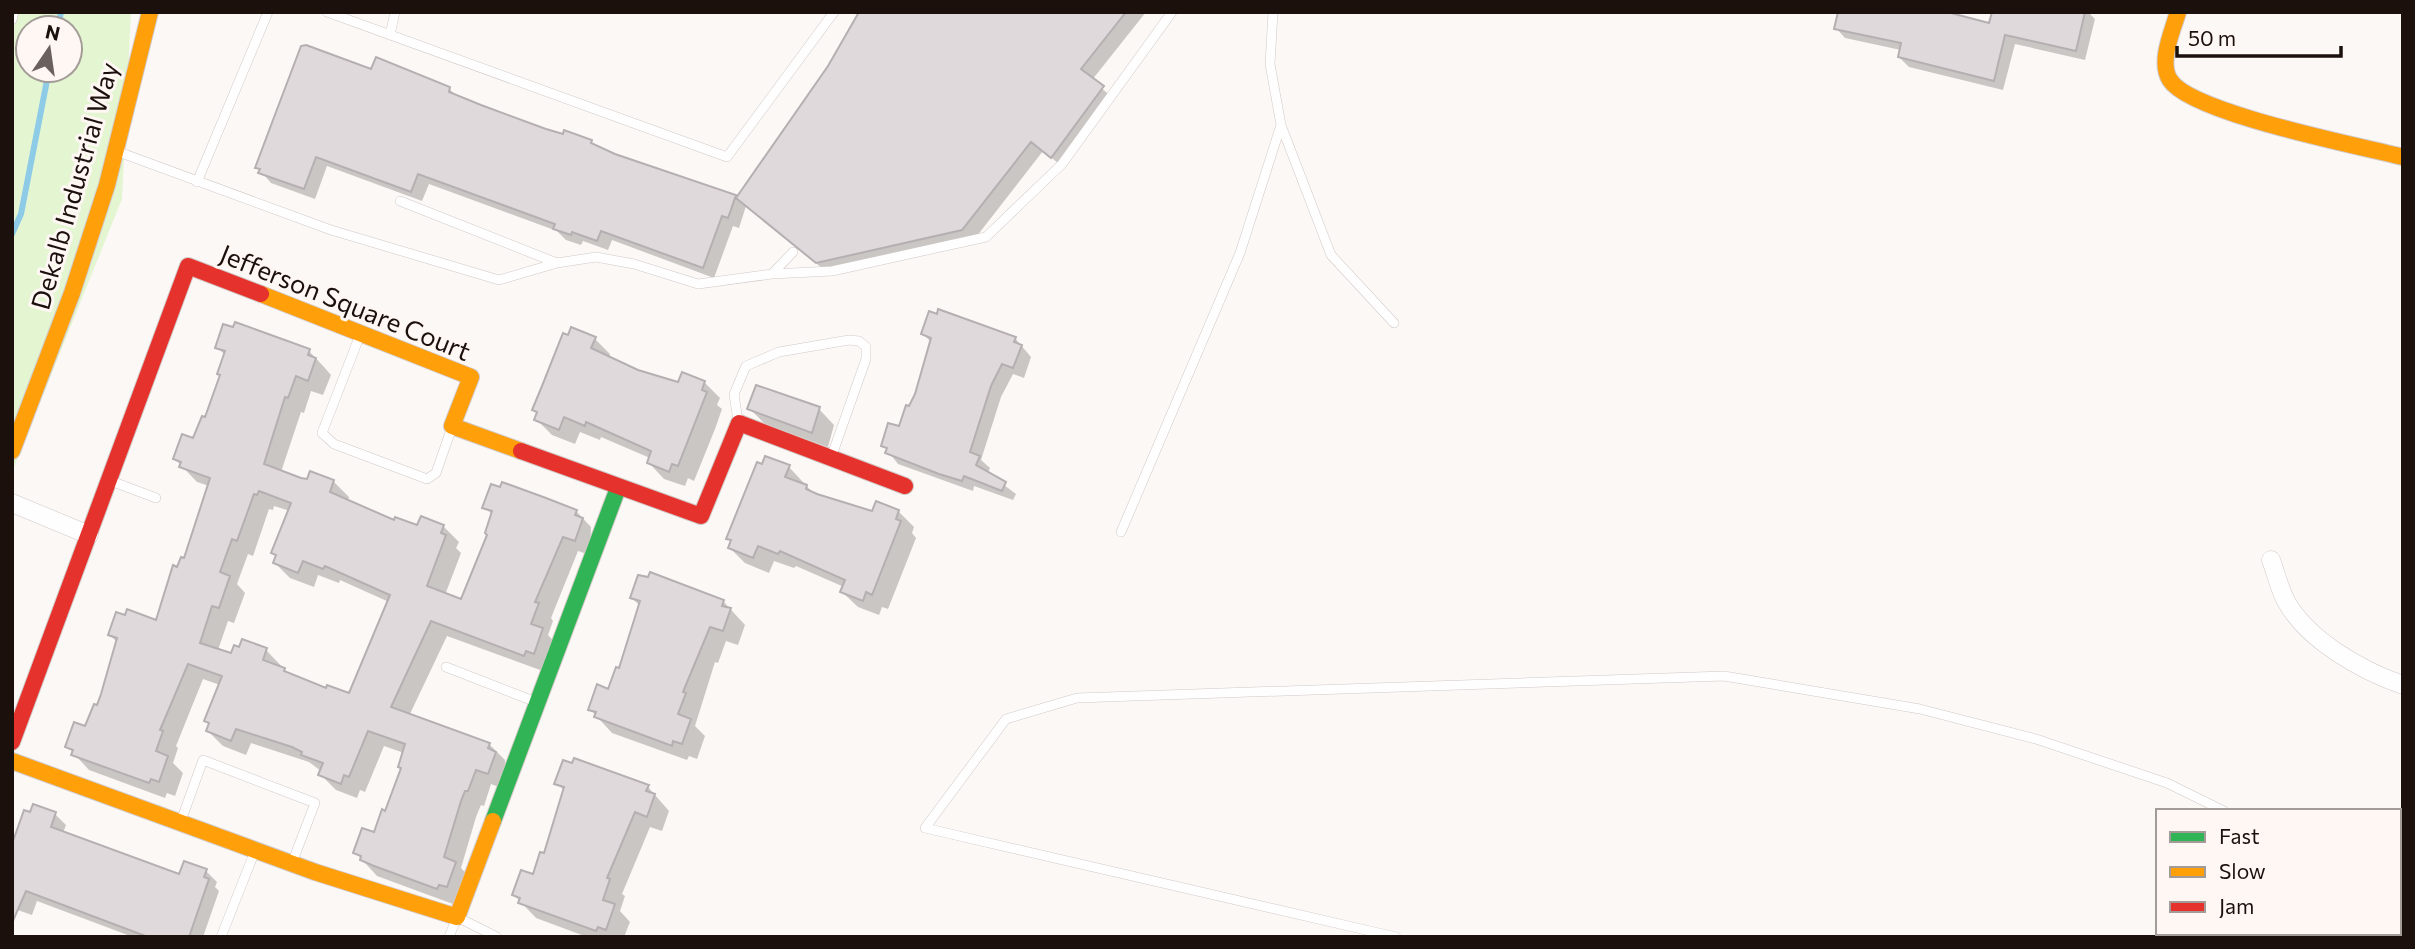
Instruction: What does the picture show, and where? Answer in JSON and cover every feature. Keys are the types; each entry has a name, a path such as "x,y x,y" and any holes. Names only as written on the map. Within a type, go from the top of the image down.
{"street":[{"name":"Dekalb Industrial Way","path":"12,451 72,293 116,151 150,12"},
{"path":"2178,12 2167,61 2169,79 2178,91 2211,107 2403,157"},
{"name":"Jefferson Square Court","path":"12,742 188,266 471,377 452,426"},
{"path":"452,426 701,516 739,423 905,486"},
{"path":"12,761 292,863 457,918 618,488"},
{"path":"12,503 89,535"},
{"path":"2271,560 2287,602 2322,642 2371,674 2403,685"}],"lane":[{"path":"12,20 14,12"},
{"path":"197,182 268,12"},
{"path":"327,12 727,158 834,12"},
{"path":"390,35 396,12"},
{"path":"116,151 331,230 499,280 557,263 596,257 634,264 698,284 772,274 832,271 986,237 1062,164 1172,12"},
{"path":"1273,12 1270,64 1281,125 1331,255 1394,323"},
{"path":"1121,532 1240,253 1281,125"},
{"path":"400,201 557,263"},
{"path":"772,274 793,252"},
{"path":"360,334 322,433 334,443 427,479 436,473 452,426"},
{"path":"739,423 734,394 746,366 779,352 849,340 859,341 866,347 866,359 831,458"},
{"path":"109,480 156,498"},
{"path":"446,667 537,702"},
{"path":"1395,937 925,828 1006,719 1077,698 1724,676 1920,709 2036,739 2167,783 2220,809"},
{"path":"180,822 203,760 315,803 292,863"},
{"path":"221,937 256,850"},
{"path":"449,937 457,918 498,937"}],"green space":[{"path":"12,12 131,12 122,199 12,472"}],"building":[{"path":"859,12 1126,12 1081,69 1104,86 1051,158 1031,142 962,230 816,263 736,198 828,66"},
{"path":"1838,12 1947,12 1989,23 1992,12 2085,12 2076,51 2005,35 1994,81 1898,57 1901,43 1834,29"},
{"path":"306,45 371,69 376,57 450,87 449,92 481,105 546,129 563,134 564,130 592,140 591,143 615,154 736,195 728,218 722,216 703,268 601,231 597,241 572,232 571,235 553,229 555,224 418,174 411,192 316,157 304,189 258,173 260,169 255,168 276,112 301,46"},
{"path":"938,309 1016,337 1014,342 1022,345 1013,368 1002,364 991,386 970,452 980,456 976,465 1006,482 1002,491 964,476 962,481 939,474 885,453 887,448 881,446 888,423 899,426 906,405 909,406 915,394 931,338 921,334 929,311 937,314"},
{"path":"235,322 310,349 308,355 316,358 308,381 296,376 288,398 285,397 264,464 301,478 307,479 310,471 334,480 330,492 394,520 395,517 417,525 421,516 444,525 441,533 446,535 427,586 461,599 487,535 485,533 492,511 482,508 491,484 500,487 502,482 546,498 577,510 575,515 583,518 575,541 563,537 535,602 539,603 531,624 543,628 534,654 526,651 524,656 431,621 391,707 490,743 488,748 496,752 488,774 476,770 461,801 444,857 456,862 447,887 439,885 437,889 360,860 361,856 353,853 362,828 374,832 382,809 385,811 401,768 398,767 405,744 368,731 349,777 344,775 341,784 318,775 323,763 301,755 302,752 292,747 236,729 231,741 206,731 209,723 204,721 222,676 188,664 160,730 163,731 156,751 168,756 159,782 151,779 149,783 71,755 73,750 65,747 74,722 85,726 94,704 97,705 117,638 108,635 116,612 125,615 127,609 156,620 173,565 177,567 181,557 184,558 210,478 179,467 181,462 173,459 182,434 193,438 202,416 205,417 220,375 217,374 225,351 215,348 223,324 233,327","holes":["259,491 291,503 271,553 276,555 273,563 298,573 303,561 323,569 325,566 390,595 349,693 327,685 326,688 284,671 285,668 263,660 267,648 242,639 239,647 234,645 231,653 200,643 212,606 219,608 230,576 220,572 232,539 237,541 254,494 257,495"]},
{"path":"571,327 596,337 591,348 638,370 678,382 682,372 705,381 702,390 707,392 678,466 672,464 669,472 647,463 651,451 586,422 585,426 564,417 559,430 534,420 537,412 532,410 563,333 568,335"},
{"path":"756,385 820,407 812,433 747,409"},
{"path":"765,456 790,465 785,477 807,485 806,489 817,494 872,511 876,501 899,510 896,519 901,521 872,595 866,592 863,601 840,592 845,580 780,551 778,554 758,546 753,558 728,548 731,540 726,539 757,462 762,464"},
{"path":"650,572 724,600 722,606 731,608 723,631 710,627 683,692 686,693 678,714 691,719 682,744 673,741 672,746 594,717 596,712 588,710 597,684 608,689 616,667 619,668 640,601 630,598 638,575 648,577"},
{"path":"574,758 649,785 646,791 655,794 647,817 635,812 607,878 610,879 603,900 615,904 606,930 598,927 596,931 518,903 520,898 512,895 521,870 533,874 540,852 544,853 564,787 554,784 563,760 572,763"},
{"path":"33,804 56,812 51,827 179,874 184,861 207,869 204,877 209,879 189,937 148,937 26,891 12,923 12,844 24,810 30,812"}],"waterway":[{"path":"12,234 21,214 46,84"}],"traffic: fast":[{"path":"493,821 618,488"}],"traffic: slow":[{"path":"12,451 72,293 107,185 150,12"},
{"path":"2178,12 2165,64 2170,80 2184,92 2241,116 2278,127 2403,157"},
{"path":"261,294 471,377 452,426 521,451"},
{"path":"12,761 315,872 457,917 493,821"}],"traffic: jam":[{"path":"12,742 188,266 261,294"},
{"path":"521,451 701,516 739,423 905,486"}]}
